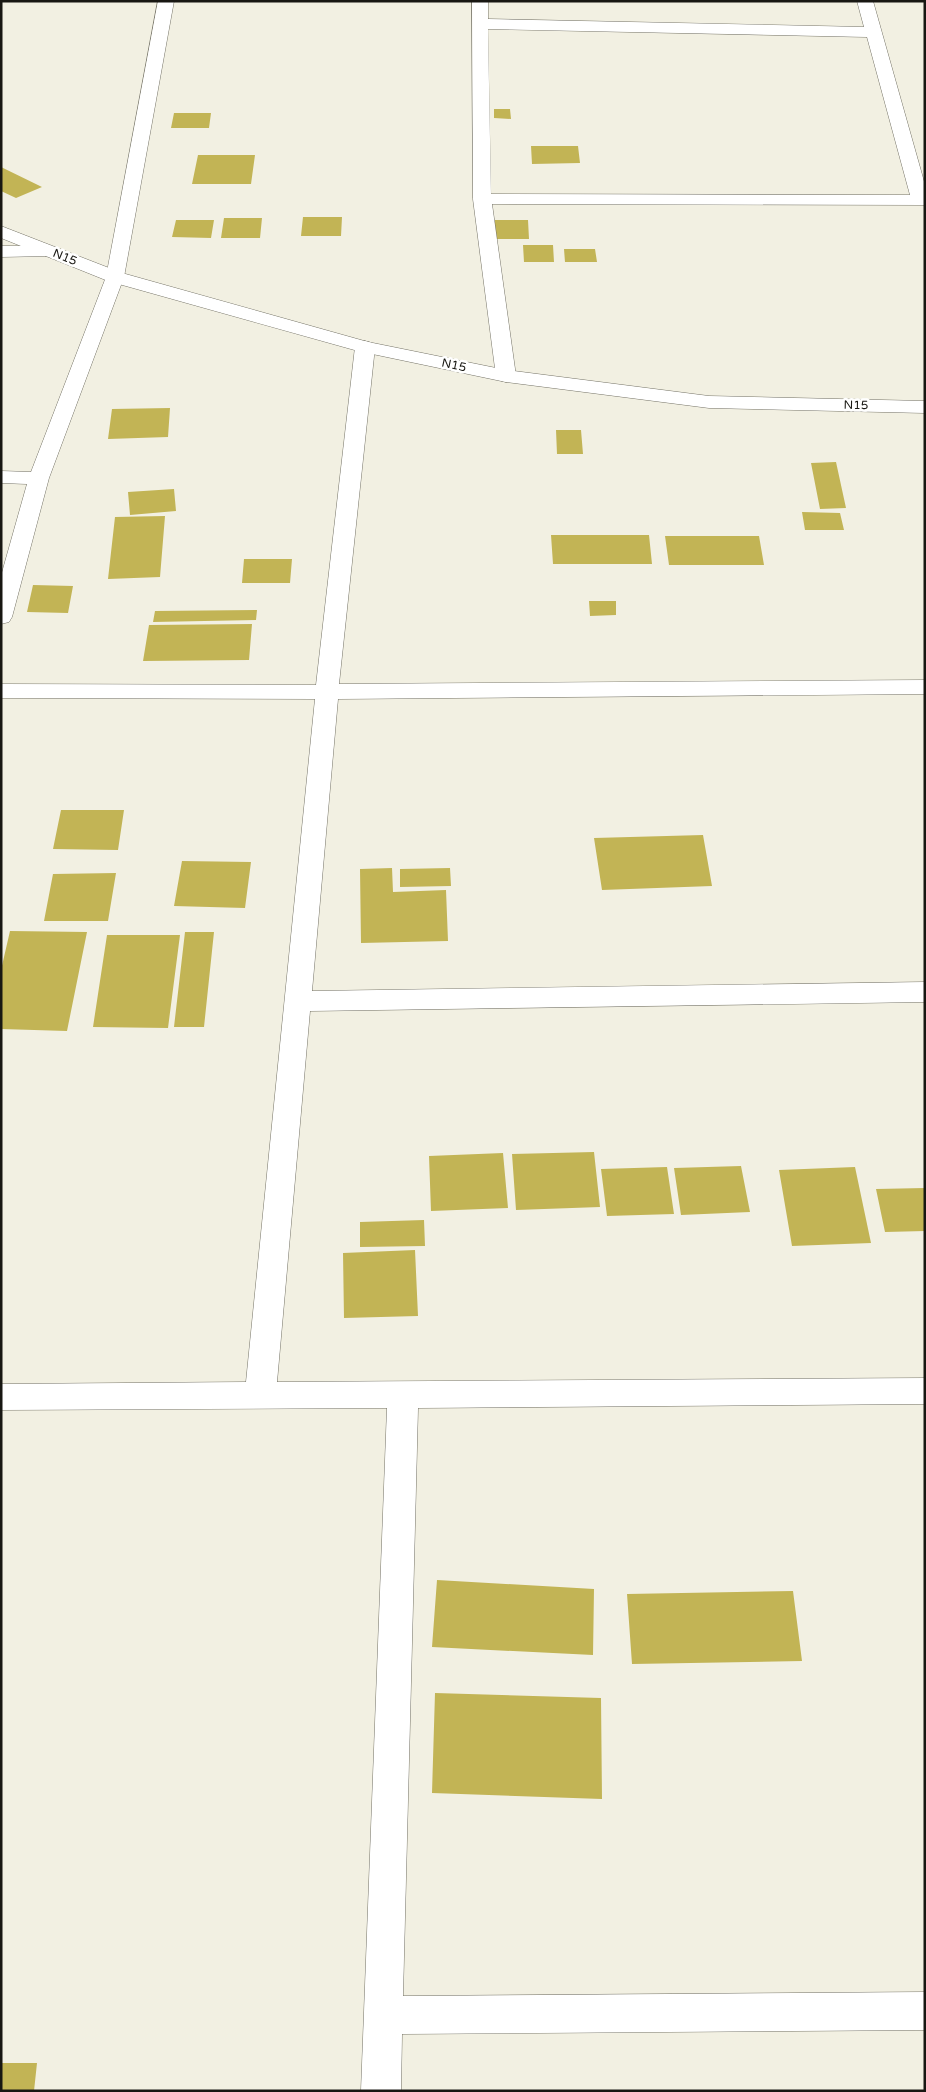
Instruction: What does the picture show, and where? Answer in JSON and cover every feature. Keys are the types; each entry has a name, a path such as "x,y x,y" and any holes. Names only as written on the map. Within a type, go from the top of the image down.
{"street":[{"path":"1,617 39,478 115,277 166,1"},
{"path":"480,1 482,198 506,376"},
{"path":"482,198 922,200 865,1"},
{"path":"481,24 873,32"},
{"name":"N15","path":"1,232 115,277 365,347 506,376 709,402 925,407"},
{"path":"1,252 48,251"},
{"path":"260,1395 327,692 365,347"},
{"path":"1,477 39,478"},
{"path":"1,690 327,692 925,687"},
{"path":"298,1001 925,992"},
{"path":"1,1397 925,1391"},
{"path":"381,2091 403,1394"},
{"path":"384,2015 925,2011"}],"building":[{"path":"494,109 510,109 511,119 494,118"},
{"path":"174,113 211,113 209,128 171,128"},
{"path":"531,146 578,146 580,163 532,164"},
{"path":"198,155 255,155 251,184 192,184"},
{"path":"1,167 42,187 16,198 1,191"},
{"path":"303,217 342,217 341,236 301,236"},
{"path":"224,218 262,218 260,238 221,238"},
{"path":"176,220 214,220 211,238 172,237"},
{"path":"495,220 528,220 529,239 494,239"},
{"path":"523,245 553,245 554,262 524,262"},
{"path":"564,249 595,249 597,262 565,262"},
{"path":"170,408 168,437 108,439 112,409"},
{"path":"556,430 581,430 583,454 557,454"},
{"path":"836,462 846,508 820,509 811,463"},
{"path":"174,489 176,511 130,515 128,492"},
{"path":"802,512 840,513 844,530 805,530"},
{"path":"165,516 160,577 108,579 115,517"},
{"path":"551,535 649,535 652,564 553,564"},
{"path":"665,536 759,536 764,565 669,565"},
{"path":"244,559 292,559 290,583 242,583"},
{"path":"33,585 73,586 68,613 27,612"},
{"path":"589,601 616,601 616,615 590,616"},
{"path":"257,610 256,620 153,622 155,611"},
{"path":"252,624 249,660 143,661 149,625"},
{"path":"61,810 124,810 118,850 53,849"},
{"path":"703,835 712,886 602,890 594,838"},
{"path":"182,861 251,862 245,908 174,906"},
{"path":"392,868 393,892 446,890 448,941 361,943 360,869"},
{"path":"450,868 451,886 400,887 400,869"},
{"path":"116,873 108,921 44,921 53,874"},
{"path":"10,931 87,932 67,1031 1,1029 1,970"},
{"path":"185,932 214,932 204,1027 174,1027"},
{"path":"107,935 180,935 168,1028 93,1027"},
{"path":"594,1152 600,1207 516,1210 512,1154"},
{"path":"503,1153 508,1208 431,1211 429,1156"},
{"path":"741,1166 750,1212 681,1215 674,1168"},
{"path":"667,1167 674,1214 607,1216 601,1169"},
{"path":"855,1167 871,1243 792,1246 779,1170"},
{"path":"925,1188 925,1231 885,1232 876,1189"},
{"path":"424,1220 425,1246 360,1247 360,1222"},
{"path":"415,1250 418,1316 344,1318 343,1253"},
{"path":"437,1580 594,1589 593,1655 432,1647"},
{"path":"793,1591 802,1661 632,1664 627,1594"},
{"path":"435,1693 601,1698 602,1799 432,1793"},
{"path":"1,2063 37,2063 34,2091 1,2091"}]}
